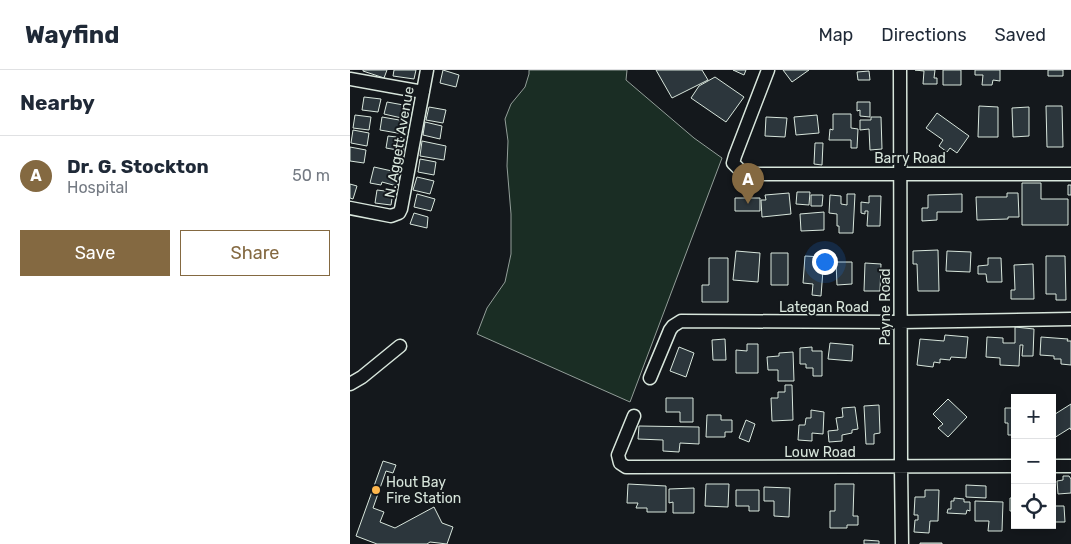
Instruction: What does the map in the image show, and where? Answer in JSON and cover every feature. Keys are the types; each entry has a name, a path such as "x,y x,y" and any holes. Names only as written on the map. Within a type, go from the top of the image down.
{"street":[{"name":"N. Aggett Avenue","path":"350,208 395,215 401,210 404,203 428,70"},
{"name":"Barry Road","path":"768,70 735,156 734,163 737,168 750,174 1071,174"},
{"name":"Payne Road","path":"900,70 902,544"},
{"path":"350,79 423,92"},
{"name":"Lategan Road","path":"650,378 670,330 681,321 900,322 1071,320"},
{"path":"350,384 362,377 400,346"},
{"name":"Louw Road","path":"634,416 618,455 620,463 626,467 1011,466"},
{"path":"1056,466 1071,466"}],"green space":[{"path":"529,70 627,70 626,80 694,138 722,158 630,402 477,334 487,308 505,282 511,254 511,214 507,166 508,141 505,119 511,104 525,87"}],"building":[{"path":"363,70 387,70 384,78"},
{"path":"394,70 416,70 414,79 393,76"},
{"path":"443,70 459,75 456,87 440,83"},
{"path":"656,70 702,70 708,80 672,98"},
{"path":"733,70 746,70 744,75"},
{"path":"783,70 809,70 792,82"},
{"path":"915,70 935,70 934,78 937,78 937,84 923,84 924,71"},
{"path":"943,70 961,70 961,85 943,85"},
{"path":"975,70 1000,70 1000,81 993,80 992,85 982,85 983,75 975,75"},
{"path":"1048,70 1063,70 1063,76 1048,76"},
{"path":"869,71 870,80 858,80 857,72"},
{"path":"715,77 744,97 726,122 691,98 699,86"},
{"path":"364,97 381,99 378,112 362,110"},
{"path":"387,102 409,106 406,119 384,114"},
{"path":"857,102 870,102 870,117 860,116 860,110 857,111"},
{"path":"979,106 998,107 998,137 978,137"},
{"path":"1046,106 1062,106 1063,147 1047,147"},
{"path":"429,107 446,110 443,123 426,120"},
{"path":"1029,107 1029,136 1013,137 1012,108"},
{"path":"937,113 969,136 957,153 950,148 947,152 939,146 943,140 926,128"},
{"path":"833,114 851,114 851,128 858,129 857,148 851,148 851,140 829,140 830,129 833,130"},
{"path":"355,115 371,117 369,130 353,128"},
{"path":"817,115 819,133 796,135 794,117"},
{"path":"382,117 405,121 403,134 380,130"},
{"path":"766,117 787,118 785,137 765,136"},
{"path":"871,117 881,117 882,149 870,150 869,129 860,130 860,120 871,120"},
{"path":"425,122 442,126 440,139 423,135"},
{"path":"353,130 369,133 367,146 351,143"},
{"path":"388,136 405,138 403,151 386,148"},
{"path":"422,141 446,146 444,160 420,156"},
{"path":"815,143 823,143 822,165 814,164"},
{"path":"350,147 366,150 364,163 350,161"},
{"path":"420,159 436,162 434,175 418,172"},
{"path":"374,167 401,173 397,186 382,182 381,185 370,183"},
{"path":"417,177 434,181 430,194 413,190"},
{"path":"1022,183 1041,183 1041,199 1068,199 1068,225 1022,225"},
{"path":"350,184 357,186 353,199 350,198"},
{"path":"1068,185 1071,185 1071,195 1068,195"},
{"path":"377,190 393,192 391,205 375,203"},
{"path":"797,192 810,192 809,205 796,204"},
{"path":"789,193 791,214 762,217 761,200 766,200 765,195"},
{"path":"1007,193 1018,193 1019,217 977,220 976,197 1007,197"},
{"path":"417,194 435,199 431,211 414,207"},
{"path":"847,194 855,194 853,233 839,233 837,214 829,213 830,195 841,196 841,204 847,205"},
{"path":"962,194 962,212 937,212 937,220 922,221 922,208 928,208 928,195"},
{"path":"811,195 823,195 822,206 811,206"},
{"path":"869,196 881,196 880,226 867,226 868,211 865,211 865,214 861,213 861,202 869,203"},
{"path":"735,198 760,198 760,211 735,211"},
{"path":"824,212 824,230 801,231 800,214"},
{"path":"414,213 428,217 427,228 410,224"},
{"path":"938,250 939,291 918,291 917,264 913,264 913,251"},
{"path":"736,251 760,253 758,282 733,280"},
{"path":"947,251 971,252 970,272 946,271"},
{"path":"771,253 788,253 788,285 771,285"},
{"path":"805,256 824,257 821,296 812,295 813,284 803,283"},
{"path":"1046,256 1065,256 1066,300 1056,300 1056,294 1046,294"},
{"path":"709,258 728,258 728,302 702,302 702,285 709,285"},
{"path":"988,258 1001,258 1002,282 987,282 986,274 978,274 978,266 988,265"},
{"path":"836,262 852,262 852,284 837,285"},
{"path":"865,263 881,264 880,291 864,291"},
{"path":"1033,264 1034,299 1011,299 1011,290 1015,290 1014,265"},
{"path":"1015,327 1034,329 1033,356 1022,356 1023,345 1020,345 1019,366 1000,365 1000,358 986,357 987,337 1003,338 1003,343 1015,343"},
{"path":"945,335 968,337 966,358 951,357 950,360 940,359 940,363 934,362 933,367 917,365 920,339 944,341"},
{"path":"1041,337 1068,339 1067,341 1071,341 1071,365 1061,364 1061,359 1054,359 1054,356 1040,355"},
{"path":"725,339 726,360 713,360 712,340"},
{"path":"830,343 853,345 852,361 828,359"},
{"path":"747,344 758,344 758,373 736,373 736,350 747,351"},
{"path":"679,347 694,353 686,377 670,371"},
{"path":"812,347 812,351 822,351 822,376 813,376 813,368 806,368 806,364 800,364 800,348"},
{"path":"793,352 794,381 778,381 778,370 768,370 767,357 779,356 779,353"},
{"path":"785,385 792,385 793,420 772,421 771,398 778,398 778,392 785,392"},
{"path":"666,398 693,398 693,422 680,422 680,412 666,412"},
{"path":"948,399 967,417 948,437 938,428 943,424 933,414"},
{"path":"1071,404 1071,430 1070,428 1056,437 1056,413"},
{"path":"879,405 880,433 874,434 874,444 866,444 864,406"},
{"path":"855,407 858,429 852,430 852,433 842,435 842,441 829,442 828,431 838,430 836,418 843,417 842,408"},
{"path":"1005,408 1011,408 1011,435 1008,435 1008,423 1005,423"},
{"path":"811,410 824,412 823,434 812,433 812,441 798,440 799,425 805,425 806,418 811,418"},
{"path":"707,415 721,415 721,420 732,420 732,432 725,432 725,437 706,437"},
{"path":"746,420 755,424 749,442 739,438"},
{"path":"639,426 699,427 699,444 680,443 679,452 663,451 663,440 638,439"},
{"name":"Hout Bay Fire Station","path":"383,461 396,465 393,473 386,471 373,508 384,512 380,522 395,528 434,507 442,523 453,527 447,544 430,542 427,544 377,544 356,536"},
{"path":"1063,476 1069,476 1071,479 1071,493 1058,494 1057,481 1063,480"},
{"path":"628,484 666,486 666,512 647,512 647,508 636,508 638,503 627,503"},
{"path":"706,484 729,484 728,507 705,506"},
{"path":"835,484 854,484 853,516 858,516 858,525 847,525 847,528 830,528 830,511 835,511"},
{"path":"966,485 986,486 986,498 966,497"},
{"path":"764,487 790,488 789,517 774,516 774,501 764,501"},
{"path":"694,488 694,513 673,513 673,502 669,503 669,489"},
{"path":"736,490 759,490 759,511 749,511 749,506 736,506"},
{"path":"925,490 939,490 938,521 930,521 929,533 914,532 915,520 918,520 918,515 914,515 915,497 925,497"},
{"path":"954,498 970,502 970,511 967,510 966,514 947,513 948,509 951,509 951,501 954,501"},
{"path":"975,501 1003,502 1002,531 988,531 989,521 975,521"},
{"path":"1056,506 1064,506 1065,522 1056,522"},
{"path":"864,540 879,541 879,544 864,544"},
{"path":"942,543 942,544 920,544"}],"place":[{"name":"Dr. G. Stockton","path":"748,204"},
{"name":"Hout Bay Fire Station","path":"376,490"}]}
